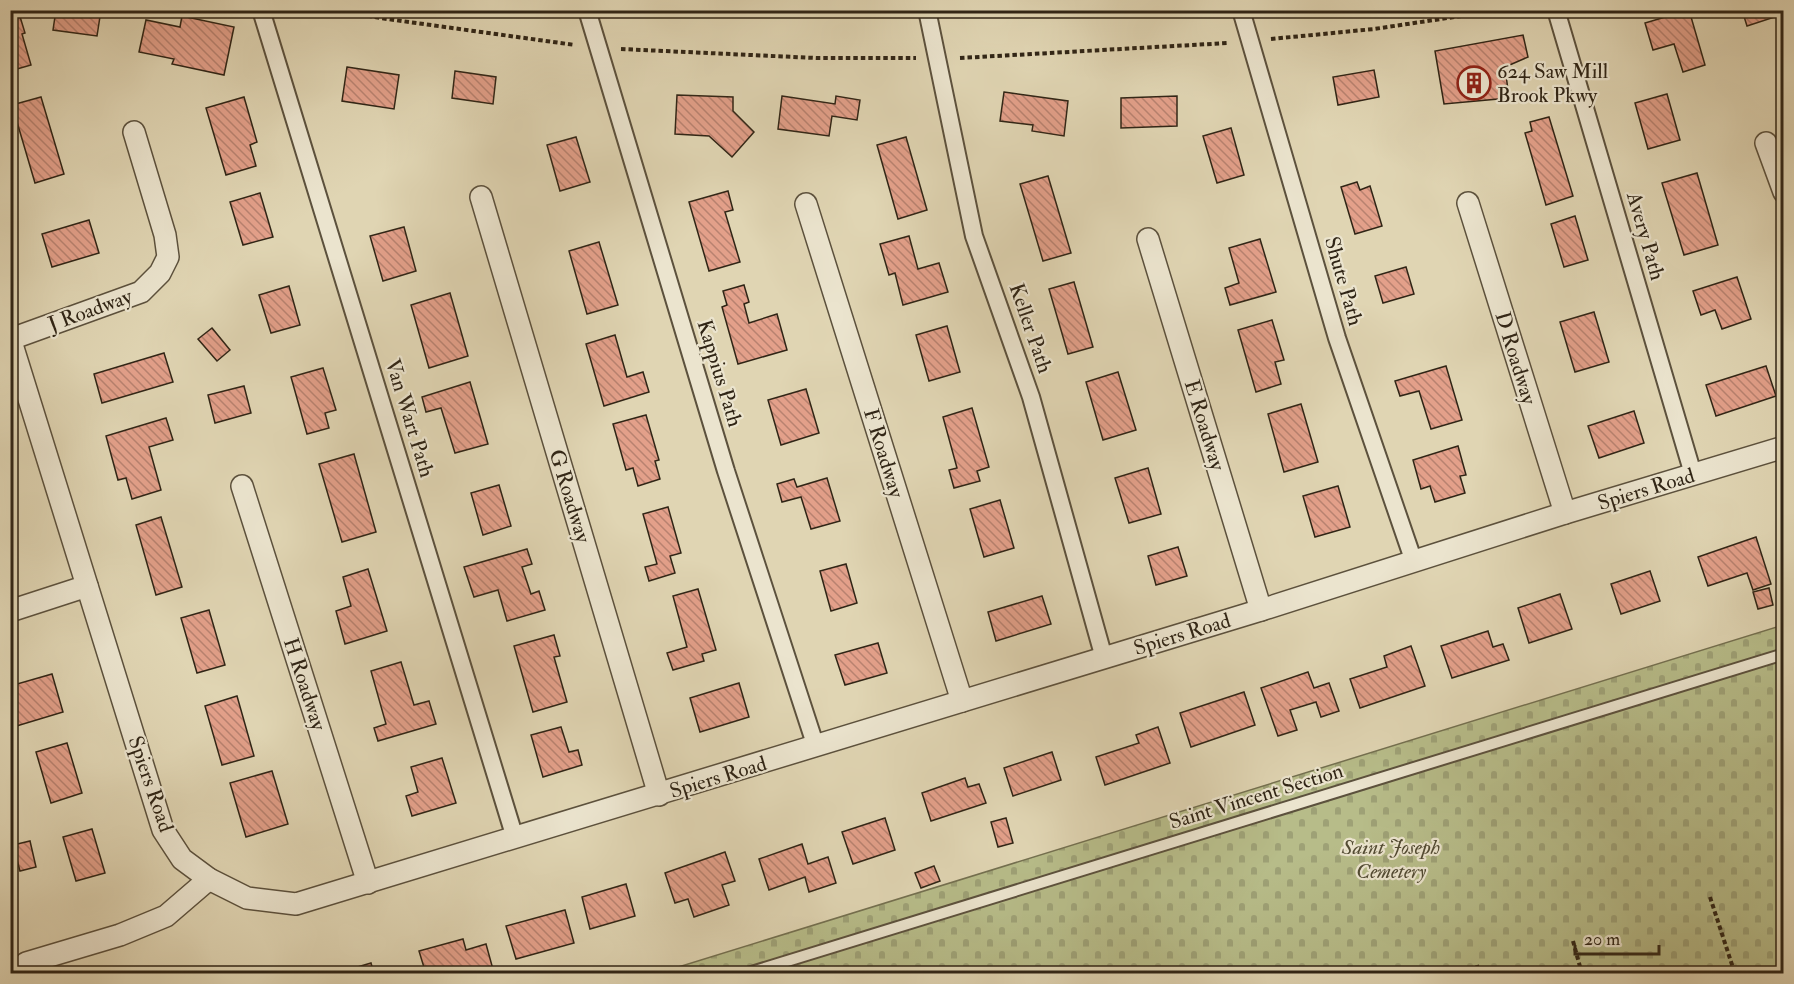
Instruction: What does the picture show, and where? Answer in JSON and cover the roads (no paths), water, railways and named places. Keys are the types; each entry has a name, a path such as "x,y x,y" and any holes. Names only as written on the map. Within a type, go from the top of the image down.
{"street":[{"name":"Van Wart Path","path":"261,10 515,838"},
{"name":"Kappius Path","path":"587,10 723,460 816,747"},
{"name":"Keller Path","path":"927,10 974,236 1031,397 1104,658"},
{"name":"Shute Path","path":"1241,10 1337,338 1414,562"},
{"name":"Avery Path","path":"1556,10 1693,474"},
{"name":"J Roadway","path":"11,338 141,292 160,273 168,257 165,235 134,132"},
{"path":"1766,143 1784,192"},
{"name":"G Roadway","path":"481,197 659,795"},
{"name":"F Roadway","path":"806,204 962,701"},
{"name":"D Roadway","path":"1468,204 1565,513"},
{"name":"E Roadway","path":"1148,239 1261,610"},
{"name":"Spiers Road","path":"11,338 163,830 182,859 209,879 247,898 297,904 816,747 1784,447"},
{"name":"H Roadway","path":"242,486 368,883"},
{"path":"10,611 87,586"},
{"path":"26,963 120,935 166,916 209,879"}],"lane":[{"name":"Saint Vincent Section","path":"745,974 1782,657"}],"place":[{"name":"624 Saw Mill Brook Pkwy","path":"1474,83"}],"park label":[{"name":"Saint Joseph Cemetery","path":"1391,859"}]}
